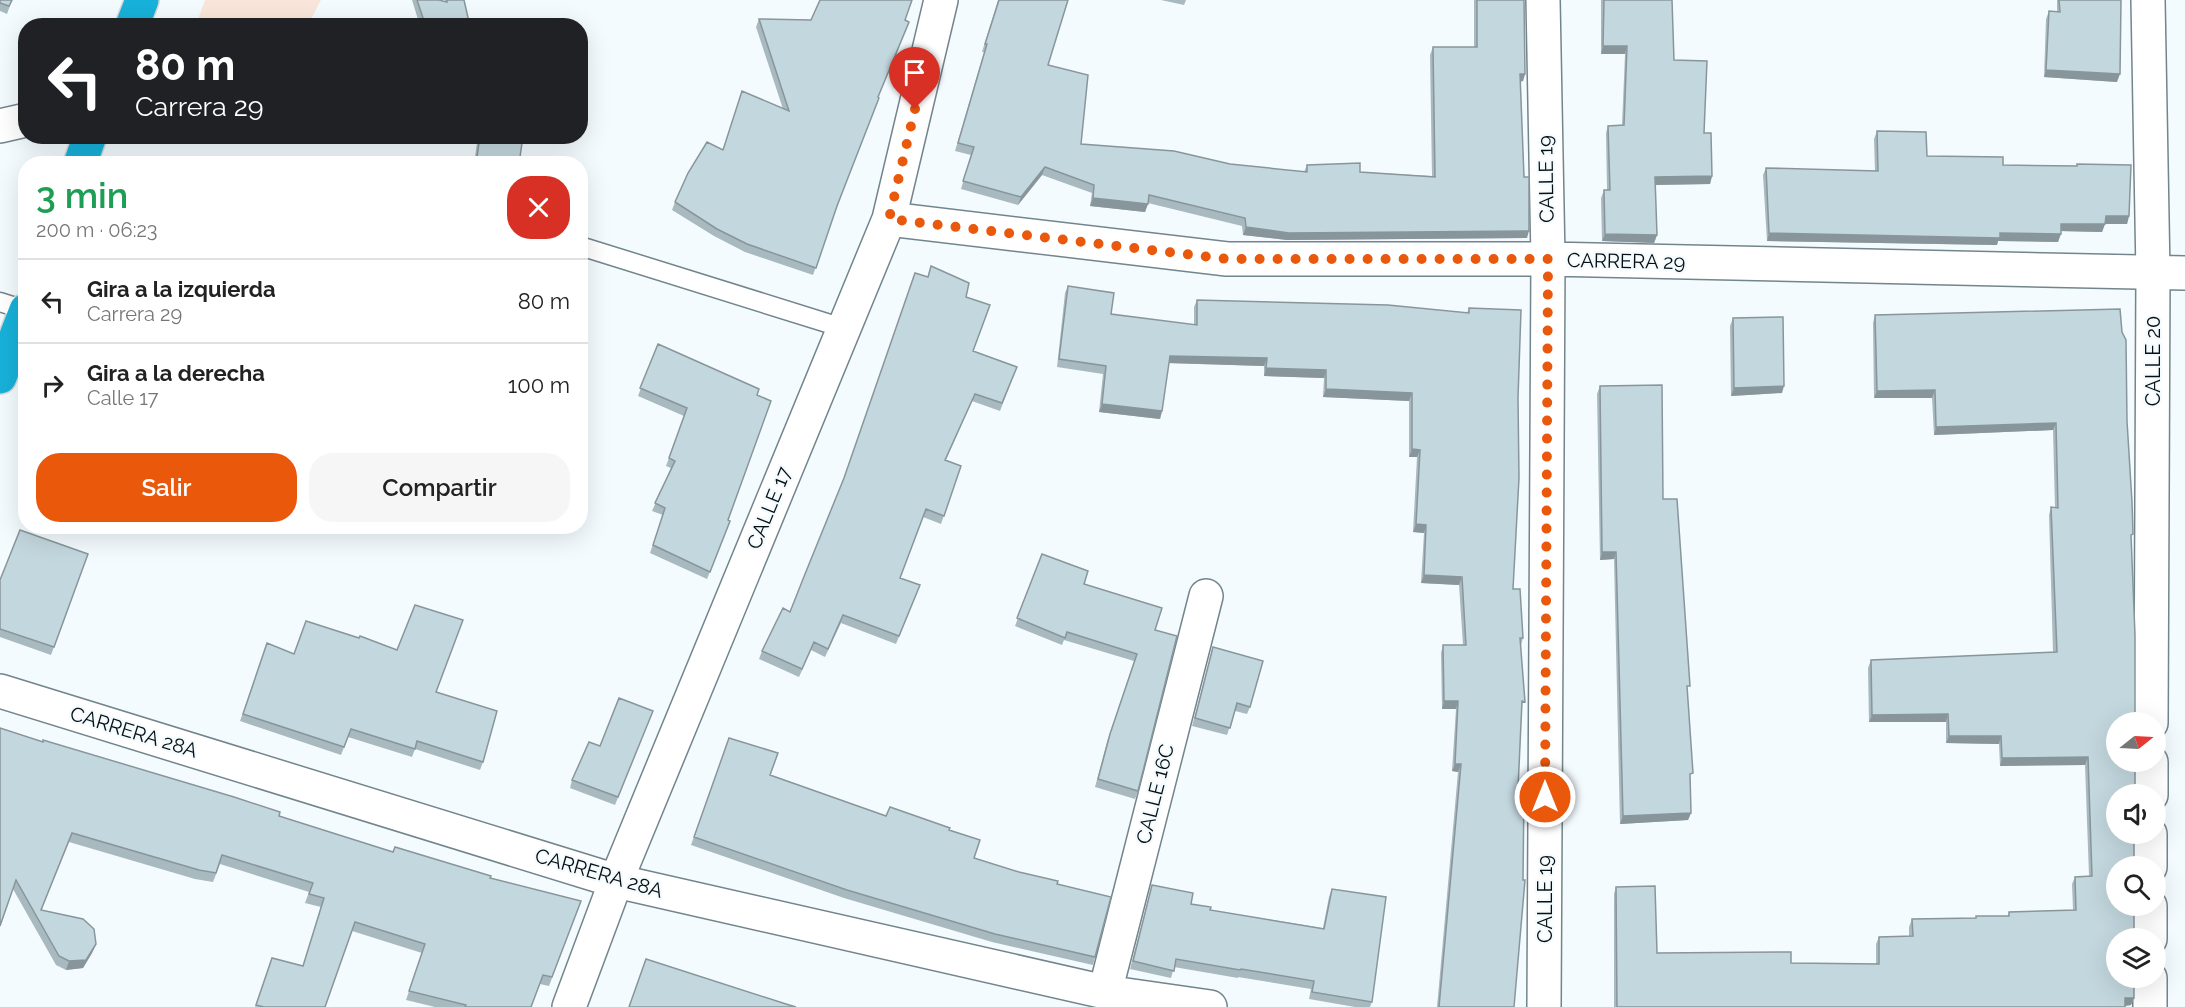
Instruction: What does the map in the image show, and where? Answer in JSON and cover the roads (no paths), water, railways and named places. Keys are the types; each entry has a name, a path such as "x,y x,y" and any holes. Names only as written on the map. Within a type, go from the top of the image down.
{"highway":[{"path":"135,18 142,0"},
{"path":"0,377 18,329"}],"street":[{"name":"CALLE 17","path":"569,1007 616,880 889,219 941,0"},
{"name":"CALLE 19","path":"1543,0 1548,259 1544,1007"},
{"name":"CALLE 20","path":"2148,0 2169,273 2151,712"},
{"path":"0,126 18,122"},
{"name":"CARRERA 29","path":"889,219 1227,259 1548,259 2169,273"},
{"name":"CALLE 16C","path":"1105,992 1206,596"},
{"name":"CARRERA 28A","path":"0,691 616,880 1105,992 1210,1007"},
{"path":"2150,988 2150,1007"}],"lane":[{"path":"588,248 843,328"},
{"path":"0,302 18,308"}]}
